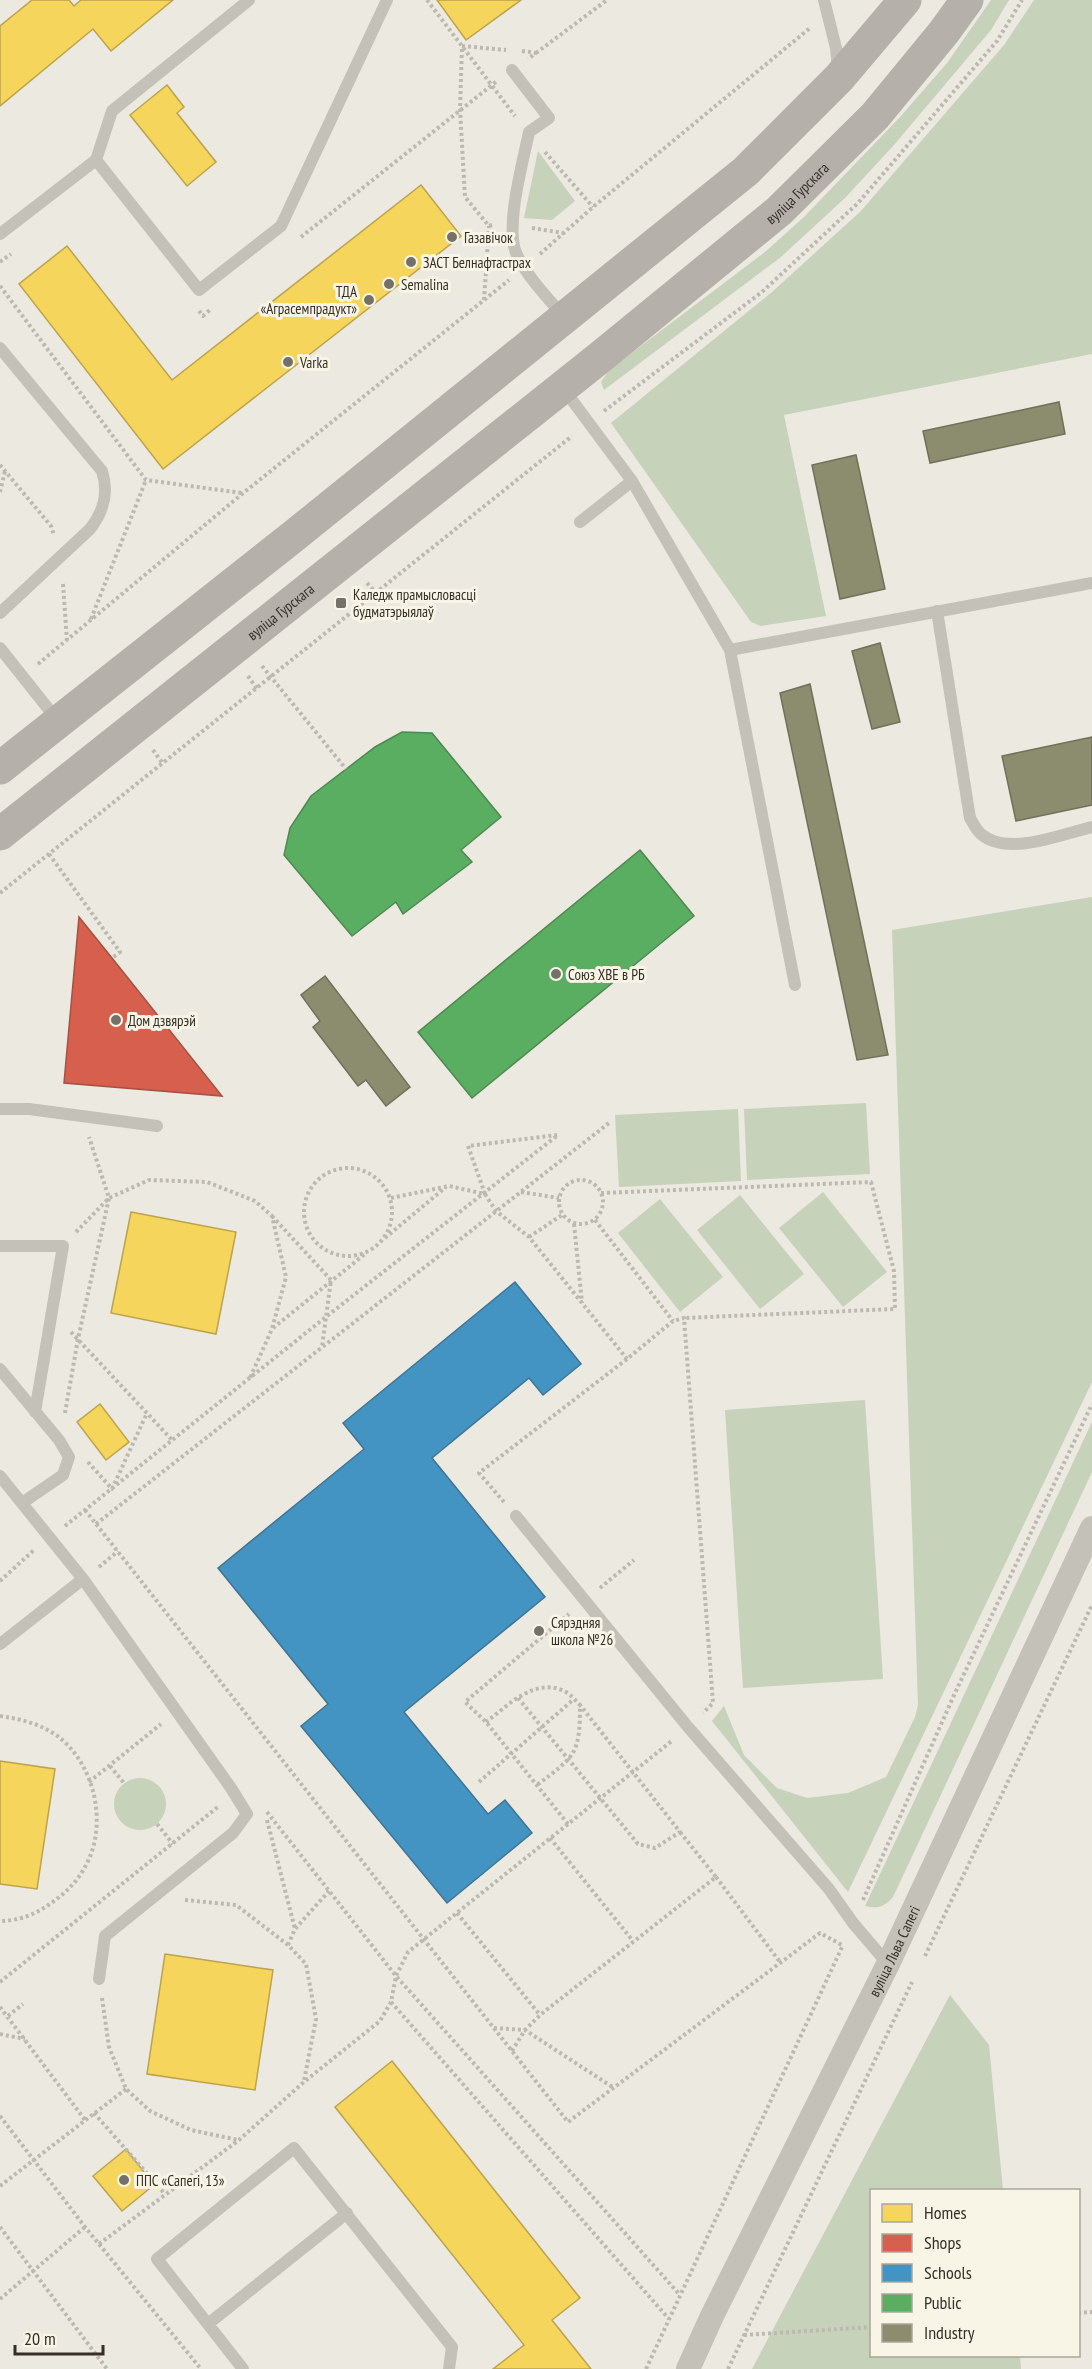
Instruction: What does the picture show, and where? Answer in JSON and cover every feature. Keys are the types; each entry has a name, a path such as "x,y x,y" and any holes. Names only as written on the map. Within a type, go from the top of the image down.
{"main road":[{"name":"вуліца Гурскага","path":"0,834 562,387 779,211 875,116 944,32 967,0"},
{"path":"0,768 529,347 746,171 839,78 900,1 944,32"},
{"path":"565,318 598,358"},
{"path":"529,347 562,387"},
{"path":"57,789 65,764 58,722"}],"street":[{"name":"вуліца Льва Сапегі","path":"688,2369 712,2316 888,1964 1092,1528"}],"lane":[{"path":"0,234 96,160 112,111 249,0"},
{"path":"96,160 199,290 280,226 387,0"},
{"path":"824,0 836,48 839,78"},
{"path":"512,70 549,118 529,132 512,224 515,252 524,268 565,318"},
{"path":"0,348 102,471 106,485 100,516 90,529 0,613"},
{"path":"562,387 632,481 730,650 795,985"},
{"path":"580,522 632,481"},
{"path":"730,650 1092,583"},
{"path":"937,611 970,819 981,835 1014,846 1092,827"},
{"path":"0,648 58,722"},
{"path":"0,1109 29,1109 157,1126"},
{"path":"0,1246 63,1246 35,1412"},
{"path":"0,1369 35,1412 60,1436 69,1457 63,1475 22,1503"},
{"path":"0,1476 50,1538 87,1576 247,1814 232,1833 156,1897 105,1936 99,1979"},
{"path":"516,1516 688,1727 830,1889 853,1923 888,1964"},
{"path":"0,1644 87,1576"},
{"path":"243,2369 157,2259 294,2148 453,2347 449,2369"},
{"path":"208,2324 347,2213"}],"path":[{"path":"427,0 491,86 593,207"},
{"path":"294,242 460,109 607,0"},
{"path":"0,893 589,422 762,292 858,203 997,41 1022,0"},
{"path":"537,256 815,24"},
{"path":"462,46 536,52"},
{"path":"462,46 460,109 465,197 489,226 484,301"},
{"path":"489,226 512,224 564,233"},
{"path":"0,262 18,248"},
{"path":"23,676 242,494 504,284"},
{"path":"0,286 146,480 242,494"},
{"path":"196,307 203,316 212,309"},
{"path":"0,465 51,526"},
{"path":"0,492 5,471"},
{"path":"90,621 146,480"},
{"path":"262,665 346,769"},
{"path":"153,750 163,764"},
{"path":"49,854 120,952 112,958"},
{"path":"82,1115 109,1198 78,1339 60,1436 112,1489"},
{"path":"96,1524 609,1123"},
{"path":"0,1581 33,1551 250,1380 327,1316 485,1194 558,1135 468,1146 485,1194 496,1211 529,1237 627,1359"},
{"path":"343,1167 360,1169 377,1178 391,1198 392,1219 385,1236 369,1251 355,1256 342,1256 324,1249 309,1233 304,1212 308,1192 322,1175 343,1167"},
{"path":"63,1246 109,1198 149,1180 207,1182 255,1201 332,1280"},
{"path":"580,1180 590,1182 602,1193 603,1206 595,1220 581,1225 574,1224 562,1215 559,1198 567,1184 580,1180"},
{"path":"516,1516 479,1473 673,1321 684,1318 895,1309 894,1271 871,1182 602,1193"},
{"path":"272,1329 448,1186"},
{"path":"391,1198 448,1186 485,1194"},
{"path":"520,1192 559,1198"},
{"path":"529,1237 562,1215"},
{"path":"250,1380 272,1329 286,1277 272,1216"},
{"path":"595,1220 673,1321"},
{"path":"574,1224 582,1304"},
{"path":"322,1348 332,1280"},
{"path":"51,1311 173,1441"},
{"path":"99,2244 239,2140 304,2082 380,2021 391,2002 396,1976 408,1952 688,1727 712,1703 684,1318"},
{"path":"646,2369 843,1946 955,1693 1092,1404"},
{"path":"112,1489 147,1413"},
{"path":"85,1510 568,2122 820,1934 843,1946"},
{"path":"26,1542 66,1592"},
{"path":"87,1576 118,1551"},
{"path":"568,1824 486,1722 465,1702 634,1560"},
{"path":"923,1959 1092,1605"},
{"path":"486,1722 518,1698 542,1686 567,1692 716,1877 780,1962"},
{"path":"518,1698 638,1844 655,1848 680,1832"},
{"path":"479,1782 574,1699"},
{"path":"537,1785 570,1760 580,1737 580,1706"},
{"path":"0,1716 25,1719 57,1736 80,1761 94,1794 97,1829 88,1863 67,1891 40,1911 9,1921 0,1921"},
{"path":"89,1782 169,1718"},
{"path":"110,1766 124,1784"},
{"path":"0,1982 224,1803"},
{"path":"296,1929 263,1807 396,1976 680,2295"},
{"path":"157,1824 173,1844"},
{"path":"550,1838 633,1941"},
{"path":"512,2050 525,2030 540,2015 716,1877"},
{"path":"288,1945 296,1929 329,1891"},
{"path":"156,1897 237,1905 288,1945 306,1964 316,2019 304,2082"},
{"path":"457,1913 540,2015"},
{"path":"99,1979 109,2047 126,2089 150,2111 191,2130 239,2140"},
{"path":"728,2369 913,1981"},
{"path":"391,2002 669,2319"},
{"path":"8,2016 23,2004"},
{"path":"0,2007 85,2120"},
{"path":"494,2028 525,2030 614,2088"},
{"path":"0,2034 25,2039"},
{"path":"0,2186 126,2089"},
{"path":"94,2113 165,2194"},
{"path":"0,2116 85,2227 201,2369"},
{"path":"0,2227 107,2369"},
{"path":"0,2299 85,2227"},
{"path":"744,2335 870,2327"}],"green space":[{"path":"991,0 1009,0 991,30 894,145 846,197 781,257 604,390 601,382 609,370 765,252 805,216 901,116 947,63"},
{"path":"1034,0 1092,0 1092,354 784,415 826,616 761,626 751,622 611,423 772,292 861,211 1004,45"},
{"path":"538,151 575,201 552,220 524,218"},
{"path":"1092,897 1092,1382 848,1892 712,1721 724,1706 744,1755 777,1788 807,1798 848,1793 886,1777 915,1717 918,1705 892,930"},
{"path":"866,1103 870,1174 747,1180 744,1109"},
{"path":"738,1109 741,1181 619,1187 615,1115"},
{"path":"823,1192 887,1272 843,1307 779,1228"},
{"path":"740,1195 804,1274 760,1309 697,1230"},
{"path":"660,1199 723,1277 680,1312 618,1233"},
{"path":"865,1400 883,1679 743,1688 725,1410"},
{"path":"1092,1422 1092,1472 893,1897 881,1906 865,1906"},
{"path":"135,1778 145,1778 159,1785 166,1804 159,1823 145,1830 135,1830 125,1826 118,1819 114,1809 114,1799 118,1789 125,1782"},
{"path":"950,1995 989,2045 1003,2189 870,2189 870,2357 1020,2357 1021,2369 752,2369"}],"building: Homes":[{"path":"32,0 69,0 74,6 81,0 173,0 111,51 93,29 0,106 0,26"},
{"path":"437,0 521,0 466,40"},
{"path":"167,85 184,107 177,113 216,162 187,186 130,115"},
{"path":"421,185 461,236 163,469 19,284 67,246 172,380"},
{"path":"131,1212 236,1232 216,1334 111,1313"},
{"path":"100,1404 129,1442 106,1460 77,1422"},
{"path":"0,1761 55,1769 37,1889 0,1884"},
{"path":"165,1954 273,1970 255,2090 147,2074"},
{"path":"392,2061 580,2298 552,2320 591,2369 493,2369 524,2345 335,2107"},
{"name":"ППС «Сапегі, 13»","path":"126,2149 154,2185 122,2211 93,2176"}],"building: Shops":[{"name":"Дом дзвярэй","path":"79,917 112,958 222,1096 64,1083"}],"building: Schools":[{"name":"Сярэдняя школа №26","path":"515,1282 581,1364 543,1395 529,1378 432,1458 545,1597 404,1712 488,1814 505,1800 532,1833 447,1903 301,1726 328,1704 218,1568 364,1449 343,1423"}],"building: Public":[{"path":"402,732 432,733 501,817 461,850 472,862 403,914 396,902 352,936 284,855 290,828 311,796 375,747"},
{"name":"Союз ХВЕ в РБ","path":"640,850 694,916 472,1098 418,1032"}],"building: Industry":[{"path":"1059,402 1065,434 930,463 923,431"},
{"path":"856,455 885,589 840,599 812,465"},
{"path":"880,643 900,722 872,729 852,651"},
{"path":"810,684 888,1055 857,1060 780,693"},
{"path":"1092,737 1092,805 1016,821 1002,756"},
{"path":"325,976 410,1087 386,1106 366,1080 358,1086 313,1027 320,1021 301,995"}],"place":[{"name":"Газавічок","path":"452,237"},
{"name":"ЗАСТ Белнафтастрах","path":"411,262"},
{"name":"Semalina","path":"389,284"},
{"name":"ТДА «Аграсемпрадукт»","path":"369,300"},
{"name":"Varka","path":"288,362"},
{"name":"Каледж прамысловасці будматэрыялаў","path":"341,603"},
{"name":"Союз ХВЕ в РБ","path":"556,974"},
{"name":"Дом дзвярэй","path":"116,1020"},
{"name":"Сярэдняя школа №26","path":"539,1631"},
{"name":"ППС «Сапегі, 13»","path":"124,2180"}]}
